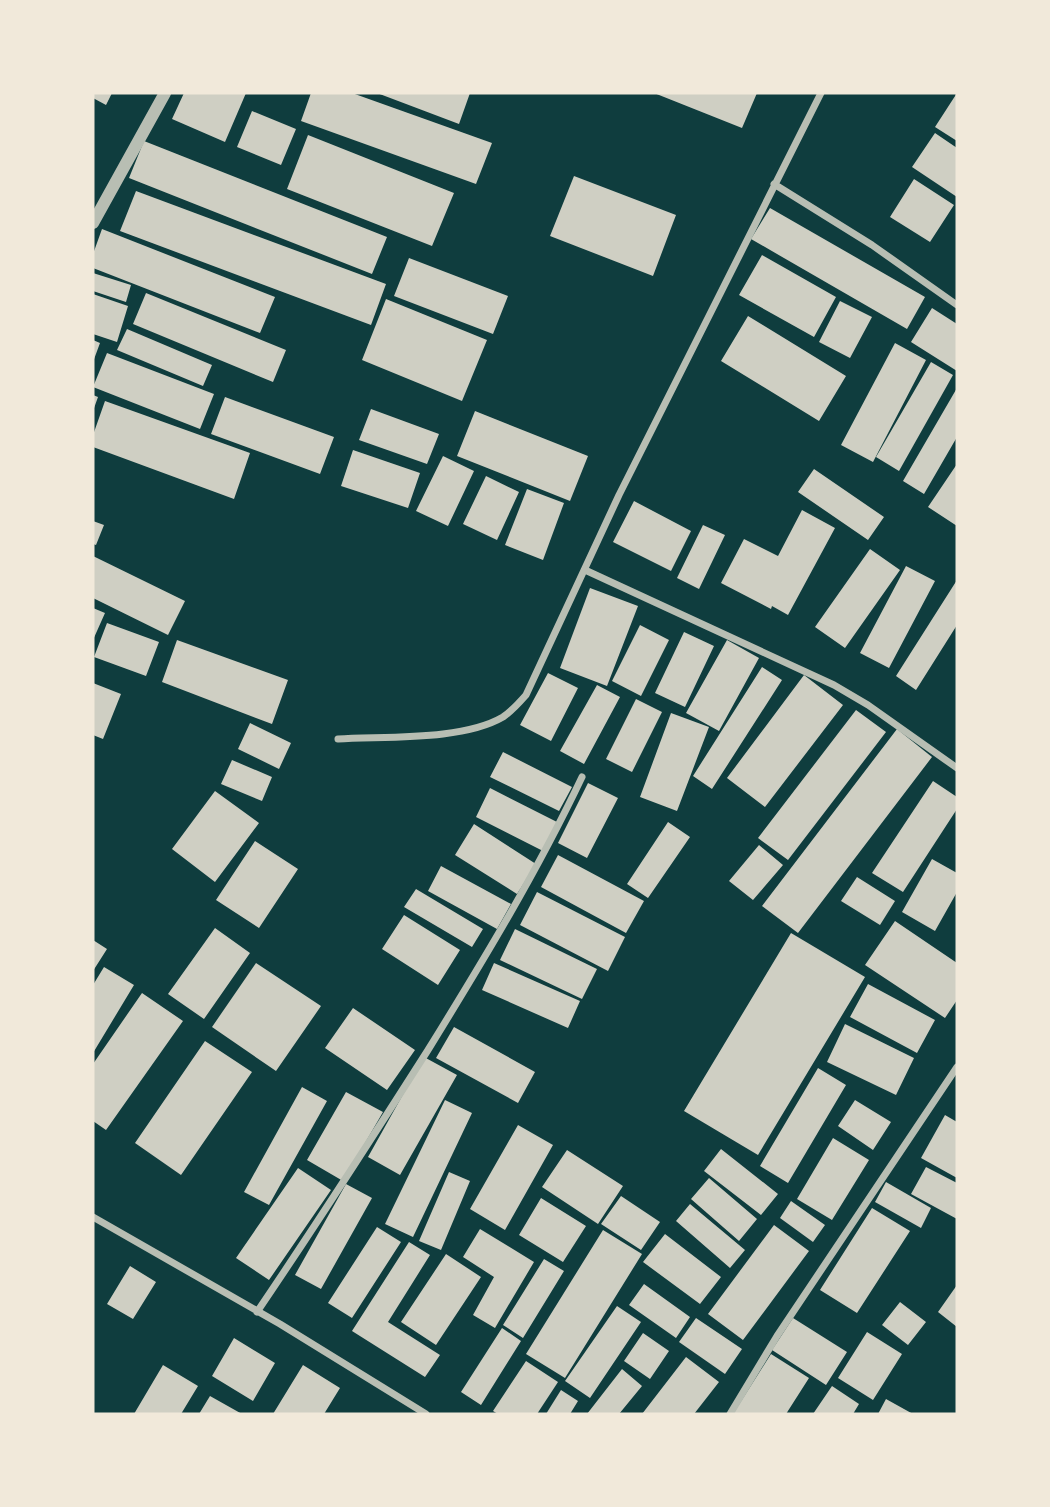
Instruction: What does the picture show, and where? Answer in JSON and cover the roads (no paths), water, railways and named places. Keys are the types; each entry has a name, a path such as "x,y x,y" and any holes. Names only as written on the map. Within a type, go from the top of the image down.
{"street":[{"path":"93,223 165,93"},
{"path":"338,739 448,733 484,725 503,717 527,695 620,495 821,93"},
{"path":"774,184 872,244 957,305"},
{"path":"585,570 834,685 869,705 957,768"},
{"path":"257,1312 345,1182 493,946 557,830 582,777"},
{"path":"730,1414 777,1336 957,1067"},
{"path":"93,1217 426,1414"}]}
